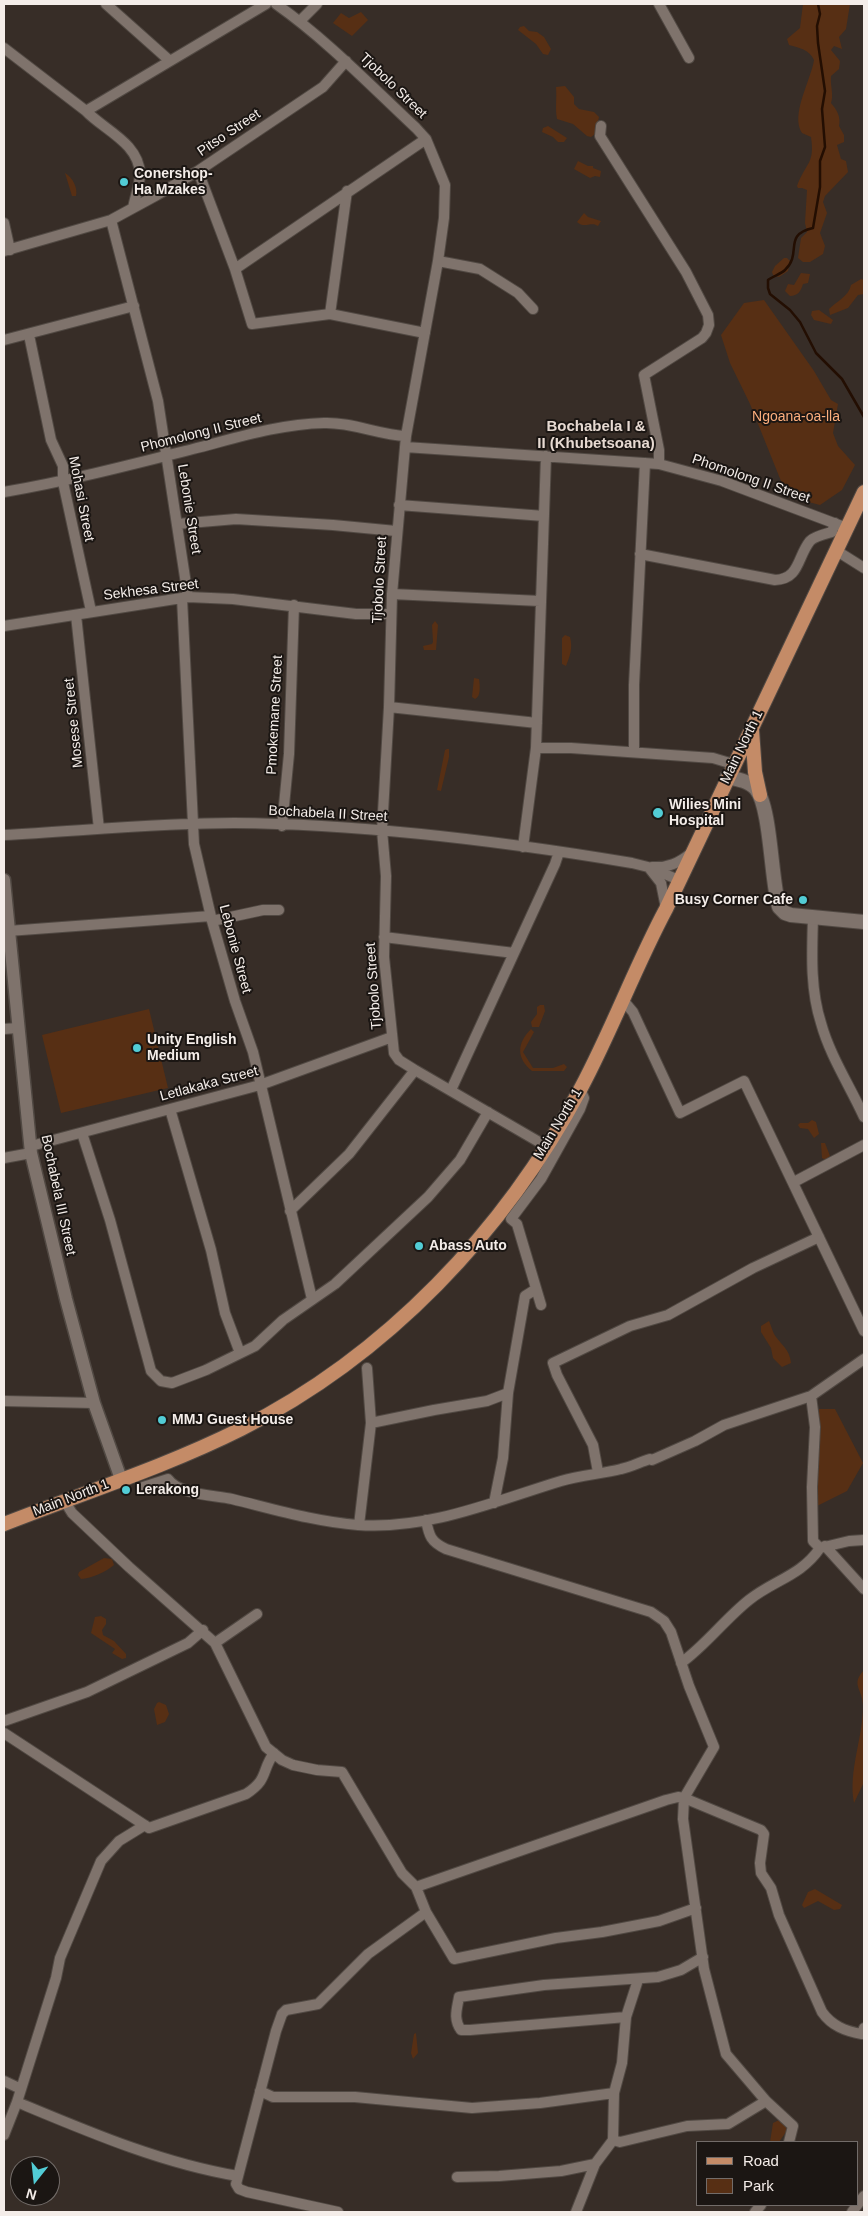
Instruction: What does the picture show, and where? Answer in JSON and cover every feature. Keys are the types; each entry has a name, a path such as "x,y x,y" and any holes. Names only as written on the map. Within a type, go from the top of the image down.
{"main road":[{"name":"Main North 1","path":"4,1524 153,1467 259,1420 334,1372 386,1332 469,1251 502,1211 546,1146 580,1089 623,1000 641,957 836,551 841,526 864,492"},
{"path":"752,727 755,772 766,818 779,907 785,913 791,915 864,922"},
{"path":"727,777 748,782 760,795"}],"street":[{"path":"106,4 170,61"},
{"path":"86,111 266,4"},
{"name":"Tjobolo Street","path":"276,4 300,21 346,61 416,128 426,140 445,185 444,218 438,261 406,436 396,531 392,594 382,830 386,876 384,938 394,1053 399,1060 415,1070 546,1146"},
{"path":"300,21 317,4"},
{"path":"659,4 689,58"},
{"path":"4,48 126,143 134,154 140,173 133,208"},
{"name":"Pitso Street","path":"7,250 111,220 133,208 198,171 323,87 346,61"},
{"path":"601,126 600,136 686,272 708,315 709,325 702,338 644,375 659,450 659,464"},
{"path":"234,269 347,191 426,140"},
{"path":"198,171 252,324 330,314 425,333"},
{"path":"330,314 347,191"},
{"name":"Lebonie Street","path":"111,220 158,401 177,524 185,598 195,824 194,844 234,1000 253,1052 312,1299"},
{"path":"4,223 7,250"},
{"path":"438,261 480,268 513,289 533,309"},
{"path":"4,340 134,306"},
{"name":"Mohasi Street","path":"29,335 51,440 63,466 62,482 91,611"},
{"name":"Phomolong II Street","path":"4,492 62,482 284,426 326,423 372,428 393,435 406,436"},
{"name":"Phomolong II Street","path":"405,447 659,464 722,481 841,526"},
{"path":"523,848 536,748 546,456"},
{"path":"634,752 634,684 645,463"},
{"path":"399,505 544,516"},
{"path":"177,524 236,519 332,524 396,531"},
{"path":"640,554 774,580 783,580 792,574 810,541 841,526"},
{"path":"836,551 864,568"},
{"path":"392,594 540,601"},
{"name":"Sekhesa Street","path":"4,626 91,611 185,598 232,599 356,614 391,614"},
{"name":"Pmokemane Street","path":"282,826 283,797 289,754 294,605"},
{"name":"Mosese Street","path":"76,615 99,829"},
{"path":"388,707 537,723"},
{"path":"536,748 634,752 714,758 734,764"},
{"name":"Bochabela II Street","path":"4,835 195,824 382,830 558,852 648,867 670,866 682,860 692,851"},
{"path":"451,1090 555,864 558,852"},
{"path":"648,867 662,883 666,908"},
{"name":"Bochabela II Street","path":"648,867 679,880"},
{"name":"Bochabela III Street","path":"4,880 17,1028 31,1149 66,1298 94,1403 121,1479"},
{"path":"8,931 212,918 263,910 279,910"},
{"path":"813,917 812,953 814,986 821,1024 864,1117"},
{"path":"384,938 445,943 514,953"},
{"path":"623,1000 633,1012 680,1113 744,1082 794,1182 864,1331"},
{"path":"4,1029 17,1028"},
{"name":"Letlakaka Street","path":"4,1158 82,1133 260,1085 392,1037"},
{"path":"290,1211 349,1154 415,1070"},
{"path":"541,1305 517,1224 511,1219 541,1179 580,1109 584,1098 580,1089"},
{"path":"170,1109 211,1250 225,1313 240,1353"},
{"path":"82,1133 110,1220 151,1372 161,1381 172,1383 206,1370 255,1346 282,1320 335,1284 428,1197 460,1160 488,1112"},
{"path":"794,1182 864,1145"},
{"path":"598,1472 593,1445 557,1375 553,1362 630,1326 668,1315 753,1268 819,1238"},
{"path":"494,1503 503,1458 508,1393 525,1296 536,1289"},
{"path":"143,1487 168,1480 182,1490 314,1518 359,1525 396,1524 426,1520 494,1503 577,1476 622,1469 650,1459 652,1460 695,1441 724,1425 810,1396 864,1359"},
{"path":"359,1525 371,1423 367,1368"},
{"path":"371,1423 487,1401 508,1393"},
{"path":"810,1396 815,1427 812,1487 813,1541 822,1547 864,1589"},
{"path":"4,1401 94,1403"},
{"path":"153,1467 160,1483"},
{"path":"64,1500 72,1513 129,1567 215,1642 266,1747 282,1760 293,1765 317,1770 342,1772 402,1873 416,1886 426,1912 454,1959 556,1938 650,1923 696,1908"},
{"path":"426,1520 428,1535 432,1541 446,1549 656,1615 668,1626 714,1747 684,1798 684,1834 704,1957 704,1969 726,2054 766,2101 793,2126 789,2141"},
{"path":"681,1663 748,1600 767,1587 799,1570 810,1562 822,1547 864,1540"},
{"path":"215,1642 257,1614"},
{"path":"4,1721 87,1692 188,1643 203,1630"},
{"path":"4,1733 149,1828 246,1794 256,1788 266,1775 269,1760 274,1753"},
{"path":"416,1886 666,1800 678,1797 684,1798 761,1830 764,1834 760,1864 761,1873 771,1888 779,1916 822,2012 827,2020 840,2029 862,2034 864,2028"},
{"path":"4,2135 18,2102 56,1978 60,1958 101,1861 119,1841 145,1825"},
{"path":"338,2212 247,2192 239,2189 236,2184 282,2014 291,2009 313,2007 318,2004 368,1954 426,1912"},
{"path":"626,2017 461,2030 457,2024 456,2017 459,1997 544,1984 638,1980 658,1977 681,1970 704,1957"},
{"path":"576,2212 595,2164 613,2140 614,2093 622,2063 626,2017 638,1980"},
{"path":"4,2081 21,2089"},
{"path":"260,2091 273,2097 355,2098 472,2108 540,2103 614,2093"},
{"path":"613,2140 620,2142 688,2126 728,2124 766,2101"},
{"path":"18,2102 72,2126 134,2148 212,2171 238,2176"},
{"path":"458,2177 561,2171 595,2164"}],"green space":[{"path":"803,4 850,4 846,29 839,37 842,49 834,46 831,50 840,61 839,69 831,76 831,103 838,114 839,126 844,135 844,142 837,145 841,159 846,161 848,172 825,196 823,202 827,213 820,233 825,246 823,254 810,262 803,262 798,258 801,238 807,232 805,223 807,190 797,186 811,158 812,146 811,137 802,133 798,117 802,97 814,60 807,51 789,45 787,39 800,28"},
{"path":"361,12 368,20 352,36 333,23 341,13 349,18"},
{"path":"524,26 529,31 537,32 544,37 551,49 548,55 543,54 536,44 518,30"},
{"path":"565,86 574,97 574,104 579,109 594,112 599,117 595,134 591,137 587,136 573,124 557,119 556,87"},
{"path":"548,126 567,138 564,142 558,142 553,137 542,132 543,128"},
{"path":"578,161 601,171 600,177 590,178 574,169"},
{"path":"65,173 74,183 76,196 72,196"},
{"path":"584,213 588,217 601,221 598,226 592,224 583,225 577,222"},
{"path":"784,258 790,261 788,271 779,277 773,275 772,272 775,266"},
{"path":"801,273 810,274 808,283 803,284 797,294 790,296 785,291 788,284 794,285"},
{"path":"861,279 864,280 864,294 858,295 848,308 830,315 829,309 845,296 851,285"},
{"name":"Ngoana-oa-lla","path":"764,300 814,371 831,400 838,404 833,433 838,446 855,465 842,490 820,505 785,496 785,491 750,404 730,363 721,335 744,303"},
{"path":"819,310 833,320 831,324 814,320 811,315 812,311"},
{"path":"435,621 438,625 436,650 424,650 423,646 433,642 432,625"},
{"path":"565,635 570,637 571,645 566,666 562,664 562,638"},
{"path":"474,678 479,679 480,684 479,693 475,699 472,697"},
{"path":"449,749 449,757 441,791 437,790 445,750"},
{"path":"544,1005 545,1011 539,1027 532,1027 531,1022 537,1014 537,1007"},
{"path":"149,1009 168,1088 61,1113 42,1035"},
{"path":"531,1029 534,1032 523,1052 533,1068 553,1068 564,1064 567,1067 564,1071 532,1071 523,1061 520,1050 521,1045 526,1034"},
{"path":"812,1120 816,1122 819,1134 814,1138 808,1129 800,1128 798,1125"},
{"path":"821,1143 825,1143 830,1156 826,1160 822,1158"},
{"path":"769,1321 774,1334 787,1350 790,1358 791,1363 782,1367 773,1358 771,1348 761,1332 761,1326"},
{"path":"819,1409 835,1409 863,1463 847,1491 817,1506"},
{"path":"104,1558 112,1559 114,1565 99,1574 81,1579 78,1575 79,1572"},
{"path":"101,1616 106,1619 106,1624 102,1630 103,1635 114,1641 126,1654 126,1658 122,1659 112,1653 115,1649 91,1633 95,1617"},
{"path":"864,1670 864,1782 854,1803 854,1767 861,1730 863,1706 858,1680"},
{"path":"159,1702 166,1705 169,1714 165,1722 157,1725 154,1709"},
{"path":"815,1889 842,1905 840,1909 834,1910 818,1901 804,1908 802,1905 808,1892"},
{"path":"416,2033 418,2053 413,2059 411,2053 414,2034"},
{"path":"781,2119 788,2129 780,2141 770,2141 773,2123"}],"waterway":[{"name":"Ngoana-oa-lla","path":"818,4 820,14 817,26 818,43 825,91 822,109 825,147 820,161 820,187 813,228 798,235 795,240 793,257 790,264 783,271 768,280 768,288 770,294 790,310 800,322 816,353 842,379 864,417"}],"place":[{"name":"Conershop- Ha Mzakes","path":"124,182"},
{"name":"Wilies Mini Hospital","path":"658,813"},
{"name":"Busy Corner Cafe","path":"803,900"},
{"name":"Unity English Medium","path":"137,1048"},
{"name":"Abass Auto","path":"419,1246"},
{"name":"MMJ Guest House","path":"162,1420"},
{"name":"Lerakong","path":"126,1490"}],"district":[{"name":"Bochabela I & II (Khubetsoana)","path":"596,436"}]}
